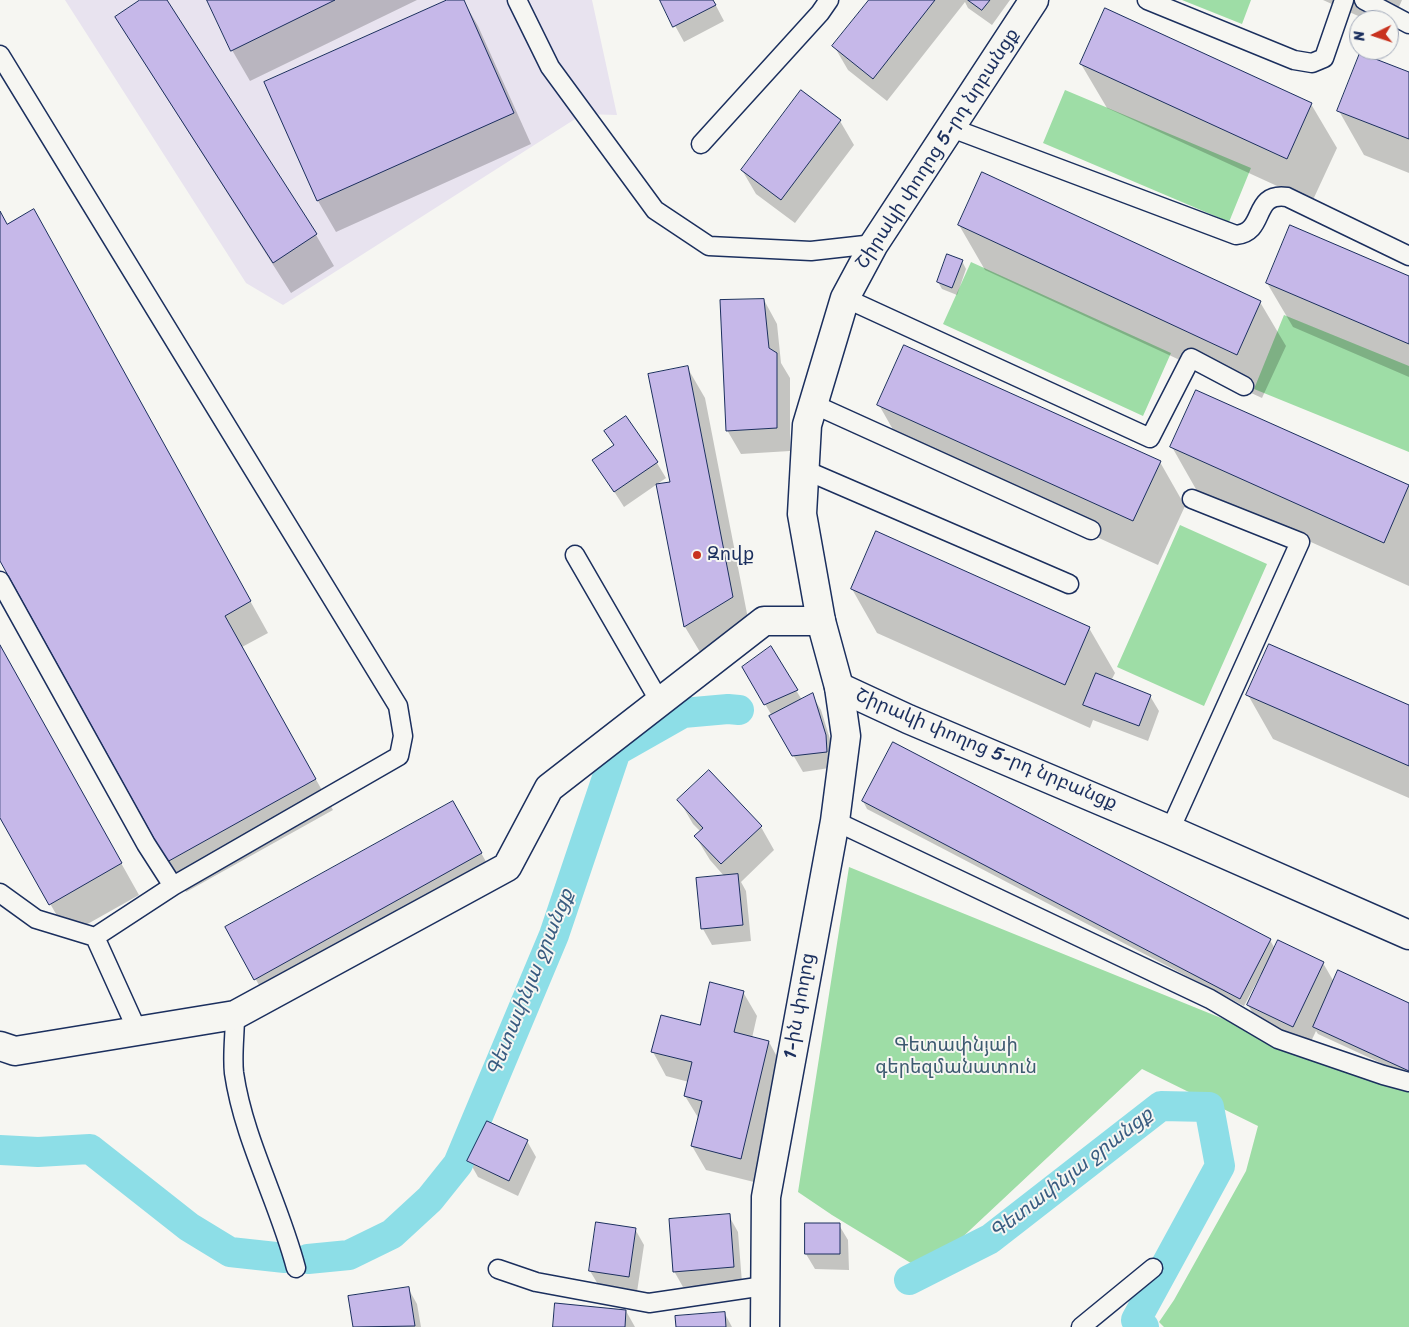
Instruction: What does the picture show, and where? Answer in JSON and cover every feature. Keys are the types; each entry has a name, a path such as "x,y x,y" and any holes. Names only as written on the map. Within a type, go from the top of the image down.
{"street":[{"name":"Շիրակի փողոց 5-րդ նրբանցք","path":"1034,0 874,244 845,298 807,425 802,514 821,621 839,687 908,719 1170,830 1409,935"},
{"path":"0,1046 15,1051 235,1015 507,867 549,788 764,621 821,621"},
{"name":"1-ին փողոց","path":"765,1327 766,1197 834,821 846,736 839,687"}],"lane":[{"path":"517,0 550,67 655,210 709,246 810,250 874,244"},
{"path":"701,144 820,14 830,0"},
{"path":"1147,0 1294,60 1312,63 1324,58 1344,0"},
{"path":"1364,0 1409,24"},
{"path":"0,55 398,706 404,736 399,756 174,886 95,937"},
{"path":"949,127 1236,235 1244,234 1250,229 1268,199 1276,195 1287,197 1409,256"},
{"path":"845,298 1150,438 1191,358 1244,386"},
{"path":"813,404 1091,530"},
{"path":"805,470 1069,584"},
{"path":"1170,830 1300,542 1192,499"},
{"path":"576,555 660,702"},
{"path":"0,581 146,844 174,886"},
{"path":"834,821 1210,998 1278,1039 1409,1082"},
{"path":"0,893 36,919 95,937 138,1032"},
{"path":"235,1015 234,1072 246,1128 290,1243 296,1268"},
{"path":"1080,1327 1152,1268"},
{"path":"498,1269 536,1282 649,1303 764,1286"}],"shaded area":[{"path":"65,0 592,0 617,115 583,114 283,305 246,283"}],"green space":[{"path":"1182,0 1251,0 1242,24"},
{"path":"1065,90 1251,168 1229,222 1043,143"},
{"path":"971,262 1171,353 1143,416 943,324"},
{"path":"1284,315 1409,366 1409,452 1254,389"},
{"path":"1180,525 1267,564 1204,706 1117,667"},
{"name":"Գետափնյաի գերեզմանատուն","path":"849,867 1226,1020 1389,1082 1409,1082 1409,1327 1164,1327 1159,1322 1174,1300 1246,1171 1258,1126 1142,1069 938,1260 919,1268 798,1192"}],"building":[{"path":"140,0 167,0 317,234 273,263 115,17"},
{"path":"207,0 335,0 231,51"},
{"path":"447,0 464,0 514,113 317,201 264,82"},
{"path":"660,0 713,0 716,5 673,27"},
{"path":"869,0 935,0 873,79 832,46"},
{"path":"968,0 990,0 982,10"},
{"path":"1105,8 1312,103 1287,159 1080,64"},
{"path":"1357,60 1378,60 1409,72 1409,139 1337,111"},
{"path":"801,90 841,120 781,200 741,170"},
{"path":"982,172 1261,301 1237,355 958,225"},
{"path":"34,209 251,601 225,616 316,779 167,862 0,561 0,211 7,224"},
{"path":"1290,225 1409,276 1409,344 1266,283"},
{"path":"947,254 963,260 952,288 937,282"},
{"path":"764,299 769,348 777,353 777,428 726,431 720,300"},
{"path":"904,345 1161,461 1133,521 877,405"},
{"path":"688,366 733,597 684,627 656,484 670,482 648,374"},
{"path":"1196,390 1409,485 1384,543 1170,447"},
{"path":"626,416 658,462 614,492 592,460 614,445 604,431"},
{"path":"876,531 1090,627 1065,685 851,589"},
{"path":"1269,644 1409,705 1409,766 1246,695"},
{"path":"0,645 122,863 49,905 0,818"},
{"path":"771,646 798,690 764,705 742,667"},
{"path":"1096,673 1151,695 1139,726 1083,705"},
{"path":"813,693 826,735 827,752 792,756 769,716"},
{"path":"893,742 1271,939 1240,999 862,801"},
{"path":"709,770 762,826 721,864 694,836 703,828 677,800"},
{"path":"453,801 482,853 254,980 225,927"},
{"path":"738,874 743,925 701,929 696,878"},
{"path":"1278,940 1324,962 1293,1027 1247,1005"},
{"path":"1338,970 1409,1003 1409,1071 1313,1027"},
{"path":"710,982 744,991 734,1032 769,1041 741,1159 691,1146 702,1101 684,1096 692,1062 651,1052 661,1015 700,1025"},
{"path":"487,1121 528,1140 509,1181 467,1161"},
{"path":"730,1214 734,1267 673,1272 669,1219"},
{"path":"596,1222 636,1228 629,1277 589,1271"},
{"path":"805,1223 840,1223 840,1254 805,1254"},
{"path":"409,1287 415,1326 353,1327 348,1296"},
{"path":"555,1303 626,1310 625,1327 553,1327"},
{"path":"725,1312 726,1327 676,1327 675,1316"}],"waterway":[{"name":"Գետափնյա ջրանցք","path":"308,1259 349,1255 392,1234 430,1199 458,1164 554,935 616,751 683,713 728,709 739,710"},
{"name":"Գետափնյա ջրանցք","path":"909,1280 990,1239 1161,1106 1209,1107 1220,1166 1136,1320 1144,1327"},
{"name":"Գետափնյա ջրանցք","path":"0,1150 38,1152 90,1149 189,1227 230,1252 285,1258"}],"place":[{"name":"Զովք","path":"697,555"}]}
